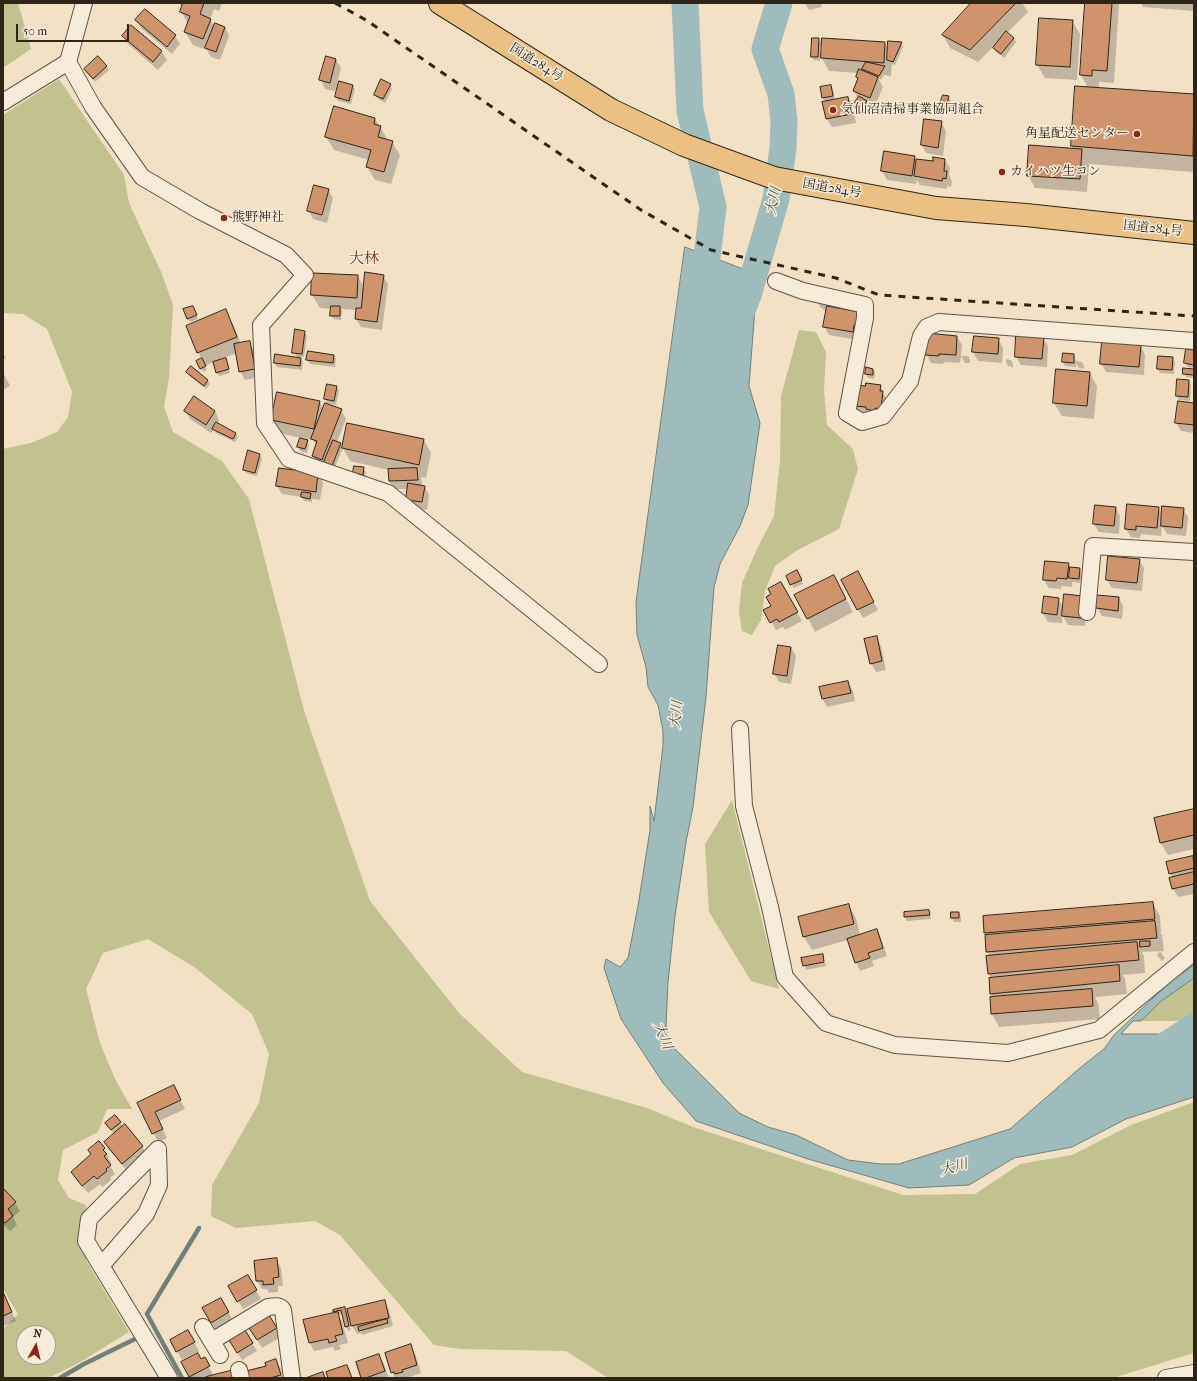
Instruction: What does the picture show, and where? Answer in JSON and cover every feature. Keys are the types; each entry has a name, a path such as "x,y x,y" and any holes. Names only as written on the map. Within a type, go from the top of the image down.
{"highway":[{"name":"国道284号","path":"440,3 611,110 684,145 774,178 936,208 1026,214 1194,233"}],"street":[{"path":"3,102 68,62 84,3"},
{"path":"68,62 93,107 142,177 200,211 286,255 305,276 261,325 264,423 289,459 388,493 599,664"},
{"path":"776,281 803,291 865,305 865,318 847,413 862,422 883,416 910,381 921,336 927,327 939,322 1194,341"},
{"path":"1087,612 1093,546 1194,552"},
{"path":"740,729 744,806 770,907 785,977 826,1023 895,1045 1008,1053 1100,1030 1194,952"},
{"path":"101,1266 146,1214 159,1186 158,1149 89,1219 86,1242 169,1378"},
{"path":"202,1327 216,1348 268,1307 276,1306 282,1308 292,1378"},
{"path":"1166,1378 1194,1373"}],"shaded area":[{"path":"3,3 18,3 31,49 3,68"},
{"path":"59,79 124,175 129,203 162,274 173,305 169,378 164,407 173,432 222,461 249,499 305,714 370,901 459,1013 522,1072 647,1108 693,1127 903,1195 975,1194 1020,1164 1072,1155 1131,1125 1194,1102 1194,1353 1113,1378 608,1378 566,1351 460,1349 434,1345 340,1235 315,1221 236,1228 211,1216 212,1185 259,1103 269,1054 252,1014 194,967 148,939 103,953 86,989 100,1043 115,1079 132,1109 107,1109 98,1132 63,1150 58,1180 69,1198 86,1205 86,1260 129,1332 77,1364 48,1378 3,1378 3,1360 5,1359 3,1358 3,1329 18,1314 3,1289 3,449 31,443 57,432 68,417 72,392 47,329 23,314 3,313 3,115"},
{"path":"799,330 816,332 826,352 824,391 827,425 853,449 858,469 839,529 796,551 775,566 765,591 761,620 752,635 742,631 739,611 742,583 774,516 780,461 781,396"},
{"path":"732,800 779,989 751,981 709,912 705,844"},
{"path":"1194,978 1194,1021 1141,1021 1160,1002"}],"water":[{"path":"685,247 767,278 760,284 755,308 749,386 760,423 748,505 740,526 720,564 714,587 706,697 693,807 686,842 675,916 668,982 666,1026 669,1043 739,1113 768,1127 796,1135 848,1160 880,1164 899,1164 1010,1129 1104,1049 1114,1035 1172,980 1194,965 1194,978 1160,1002 1141,1021 1133,1021 1121,1034 1194,1034 1194,1097 1126,1119 1072,1147 1014,1158 969,1185 909,1188 808,1159 696,1121 663,1083 621,1019 604,968 606,959 620,967 628,958 650,830 650,806 654,821 663,746 663,731 658,705 648,687 646,667 637,635 636,602"}],"building":[{"path":"183,3 204,3 200,14 211,19 203,39 184,32 190,16 180,12"},
{"path":"971,3 1016,3 970,50 942,35"},
{"path":"1085,3 1112,3 1107,71 1092,70 1092,76 1080,75"},
{"path":"145,9 176,35 167,47 135,20"},
{"path":"1039,18 1073,20 1070,67 1036,65"},
{"path":"215,23 225,27 216,52 205,48"},
{"path":"131,25 162,51 153,62 122,36"},
{"path":"1006,31 1014,38 1001,54 993,48"},
{"path":"812,38 819,38 818,57 811,57"},
{"path":"822,38 885,42 884,63 821,58"},
{"path":"888,41 902,42 893,62 887,60"},
{"path":"98,56 107,66 93,79 84,69"},
{"path":"326,56 336,59 330,83 319,80"},
{"path":"866,62 885,66 879,76 862,69"},
{"path":"859,69 878,77 870,98 853,91 858,78 856,77"},
{"path":"381,79 391,84 383,99 374,95"},
{"path":"339,81 353,85 349,101 335,97"},
{"path":"831,85 833,96 822,98 820,87"},
{"path":"1075,86 1194,94 1193,156 1071,146"},
{"path":"943,95 949,96 946,108 939,106"},
{"path":"859,96 867,101 861,112 852,107"},
{"path":"848,97 852,114 826,119 822,102"},
{"path":"334,106 375,118 374,124 381,126 378,137 393,141 384,172 366,167 371,150 325,137"},
{"path":"924,119 942,121 938,148 921,145"},
{"path":"1029,145 1082,149 1080,179 1027,176"},
{"path":"884,151 915,156 912,176 881,171"},
{"path":"933,157 945,159 944,171 947,171 946,179 943,178 942,181 914,176 916,159 933,161"},
{"path":"314,185 329,189 322,215 307,211"},
{"path":"365,272 384,275 377,322 355,319 356,308 361,308"},
{"path":"312,273 358,275 357,298 311,295"},
{"path":"193,306 197,315 187,319 183,309"},
{"path":"331,306 340,306 340,316 330,316"},
{"path":"827,306 860,312 858,325 854,325 853,332 823,327"},
{"path":"226,309 237,337 197,353 186,326"},
{"path":"295,329 305,331 302,354 292,353"},
{"path":"927,333 957,336 956,355 925,355"},
{"path":"1016,335 1044,337 1042,359 1015,357"},
{"path":"974,336 999,338 998,354 972,352"},
{"path":"250,341 255,369 239,372 234,344"},
{"path":"1102,342 1141,345 1139,367 1100,364"},
{"path":"1186,349 1194,350 1194,365 1184,363"},
{"path":"308,351 334,355 333,363 306,360"},
{"path":"1063,353 1074,354 1074,363 1062,362"},
{"path":"275,354 301,358 300,366 274,363"},
{"path":"1158,356 1173,357 1172,370 1157,369"},
{"path":"202,358 206,366 200,369 196,361"},
{"path":"226,358 229,369 216,373 213,362"},
{"path":"191,366 208,380 204,386 186,372"},
{"path":"866,367 873,369 873,375 865,374"},
{"path":"1183,368 1194,369 1194,375 1183,374"},
{"path":"1056,369 1090,372 1087,406 1053,403"},
{"path":"1177,379 1189,380 1188,397 1176,396"},
{"path":"866,383 881,385 880,391 883,391 881,409 875,408 875,411 866,409 866,407 854,406 857,385 865,386"},
{"path":"327,384 337,386 334,401 324,399"},
{"path":"277,392 320,401 314,429 271,420"},
{"path":"194,396 215,411 206,425 184,411"},
{"path":"1178,401 1194,403 1194,425 1175,423"},
{"path":"325,403 342,409 322,460 312,456 317,441 311,439"},
{"path":"216,422 236,433 233,439 212,429"},
{"path":"347,423 424,439 419,465 342,448"},
{"path":"300,438 308,440 305,449 297,447"},
{"path":"333,440 341,443 332,466 324,462"},
{"path":"248,450 260,454 255,473 243,470"},
{"path":"354,466 364,467 363,475 353,473"},
{"path":"279,468 318,473 316,492 276,486"},
{"path":"417,468 418,480 389,481 388,469"},
{"path":"408,483 425,486 422,502 406,500"},
{"path":"302,492 311,493 310,499 301,497"},
{"path":"1127,504 1159,507 1157,528 1136,526 1136,530 1125,529"},
{"path":"1095,505 1116,507 1114,526 1093,524"},
{"path":"1162,506 1184,508 1182,528 1161,526"},
{"path":"1108,556 1140,559 1137,583 1106,580"},
{"path":"1045,561 1069,563 1067,579 1057,578 1056,581 1043,580"},
{"path":"1070,567 1080,568 1079,579 1069,578"},
{"path":"797,570 802,580 790,585 786,576"},
{"path":"858,571 874,602 857,610 841,580"},
{"path":"834,575 846,599 807,619 794,595"},
{"path":"781,582 798,612 779,622 777,619 770,623 763,610 771,606 766,597 771,594 768,589"},
{"path":"1064,594 1083,596 1081,618 1062,616"},
{"path":"1097,595 1119,597 1118,611 1096,608"},
{"path":"1044,596 1059,598 1057,615 1042,613"},
{"path":"877,636 882,661 870,664 864,639"},
{"path":"778,645 791,647 787,676 773,674"},
{"path":"848,681 851,693 822,699 819,687"},
{"path":"1194,809 1194,835 1160,843 1154,818"},
{"path":"1193,856 1194,868 1169,874 1166,862"},
{"path":"1194,872 1194,884 1172,889 1169,878"},
{"path":"1153,902 1155,919 984,933 983,916"},
{"path":"849,904 854,924 803,937 798,917"},
{"path":"929,910 930,915 904,917 904,912"},
{"path":"951,912 959,912 959,918 951,918"},
{"path":"1155,921 1157,938 986,952 985,935"},
{"path":"877,929 883,948 868,953 870,958 855,963 847,939"},
{"path":"1140,941 1150,941 1150,946 1140,947"},
{"path":"1137,942 1139,960 988,974 986,956"},
{"path":"823,954 824,962 803,966 801,958"},
{"path":"1119,965 1120,981 990,994 989,978"},
{"path":"1092,989 1093,1006 991,1014 990,997"},
{"path":"174,1085 181,1100 155,1112 163,1129 152,1134 137,1103"},
{"path":"115,1115 121,1122 111,1130 105,1123"},
{"path":"125,1124 143,1146 122,1164 104,1142"},
{"path":"99,1141 105,1148 103,1150 107,1154 104,1156 111,1165 106,1169 107,1171 97,1179 94,1176 82,1186 71,1172 91,1154 88,1150"},
{"path":"4,1189 16,1202 8,1209 13,1216 5,1223 3,1222"},
{"path":"277,1258 279,1277 273,1278 274,1284 263,1285 263,1281 256,1281 254,1261"},
{"path":"248,1275 257,1290 237,1302 228,1286"},
{"path":"3,1292 12,1312 3,1316"},
{"path":"221,1298 229,1312 211,1323 202,1308"},
{"path":"385,1300 389,1318 351,1326 347,1309"},
{"path":"345,1307 349,1326 345,1327 341,1310 333,1312 333,1310"},
{"path":"338,1312 343,1334 335,1336 337,1341 329,1343 328,1339 309,1343 303,1320"},
{"path":"269,1315 277,1328 257,1340 249,1328"},
{"path":"387,1319 388,1323 359,1331 358,1327"},
{"path":"188,1330 195,1342 176,1352 170,1340"},
{"path":"245,1330 253,1343 237,1353 229,1340"},
{"path":"411,1344 417,1365 402,1370 403,1372 395,1374 394,1372 391,1373 385,1353"},
{"path":"198,1353 201,1359 205,1357 210,1366 189,1377 181,1362"},
{"path":"379,1354 385,1371 366,1378 361,1378 356,1362"},
{"path":"276,1359 281,1375 270,1378 247,1378 246,1371 266,1366 265,1363"},
{"path":"347,1365 352,1378 328,1378 326,1372"},
{"path":"234,1370 236,1378 206,1378 206,1377"},
{"path":"323,1372 325,1378 306,1378"}],"waterway":[{"name":"大川","path":"685,3 690,111 713,207 703,291"},
{"name":"大川","path":"743,308 776,199 783,148 784,121 781,94 765,49 779,3"},
{"name":"大川","path":"1152,1054 1194,1027"},
{"path":"182,1378 147,1314 199,1228"},
{"path":"60,1378 84,1364 135,1339"}],"railway":[{"path":"335,3 366,20 641,210 711,250 836,278 879,295 1194,316"}],"place":[{"name":"気仙沼清掃事業協同組合","path":"833,110"},
{"name":"角星配送センター","path":"1137,134"},
{"name":"カイハツ生コン","path":"1002,172"},
{"name":"熊野神社","path":"224,218"}],"district":[{"name":"大林","path":"364,259"}]}
